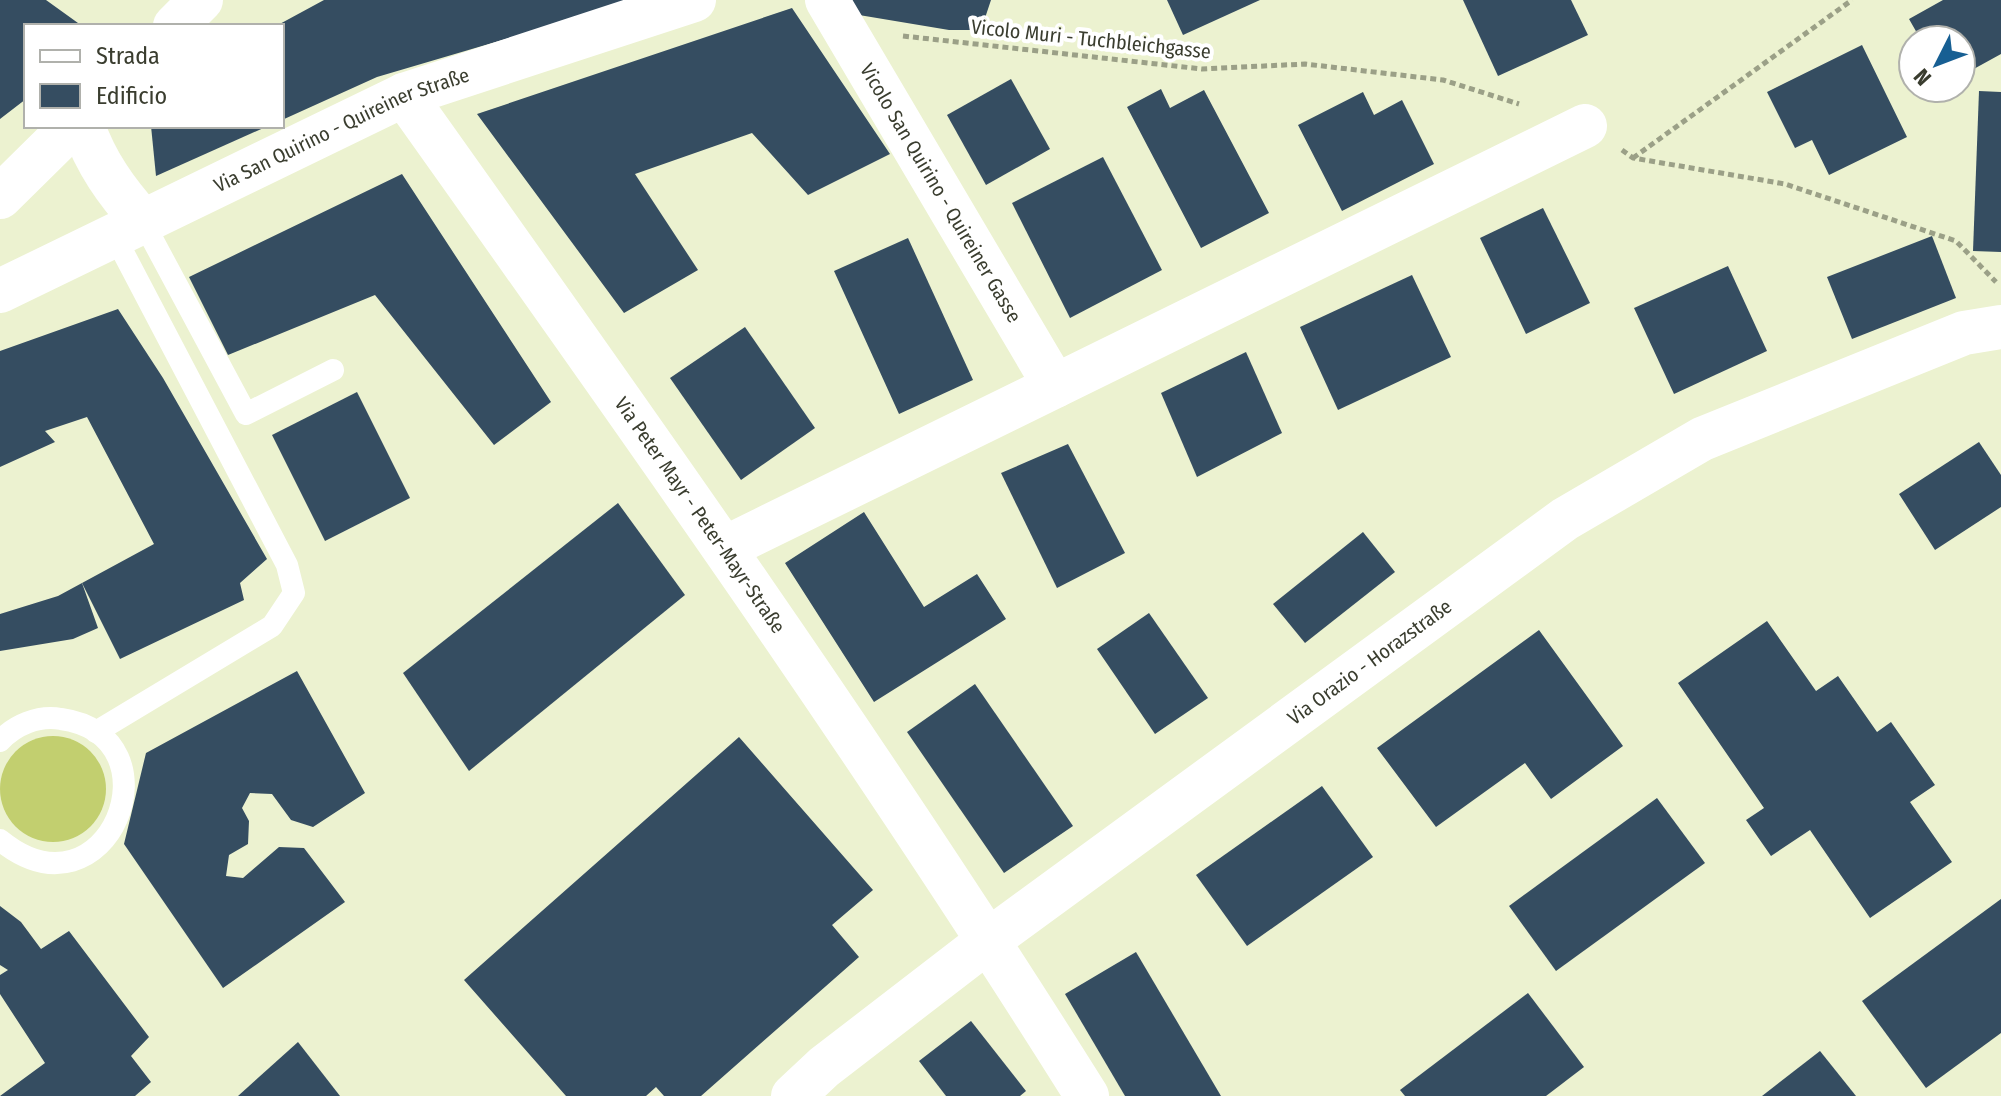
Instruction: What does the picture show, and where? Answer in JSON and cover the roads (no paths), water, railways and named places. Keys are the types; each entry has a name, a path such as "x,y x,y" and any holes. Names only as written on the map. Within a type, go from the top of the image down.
{"street":[{"path":"177,24 201,0"},
{"name":"Via San Quirino - Quireiner Straße","path":"0,291 404,95 694,0"},
{"name":"Vicolo San Quirino - Quireiner Gasse","path":"838,15 1055,386"},
{"name":"Via Peter Mayr - Peter-Mayr-Straße","path":"404,95 725,548 989,940 1087,1096"},
{"path":"725,548 1585,126"},
{"path":"0,197 70,128"},
{"path":"84,128 92,151 116,191 128,228"},
{"name":"Via Orazio - Horazstraße","path":"793,1096 824,1067 989,940 1565,519 1702,439 1964,333 2001,327"}],"lane":[{"path":"128,228 246,414 333,370"},
{"path":"96,732 272,626 294,593 287,565 128,228"},
{"path":"0,741 28,722 51,717 75,721 96,732 113,749 123,771 126,795 121,818 108,839 89,854 66,862 42,863 19,855 0,840"}]}
